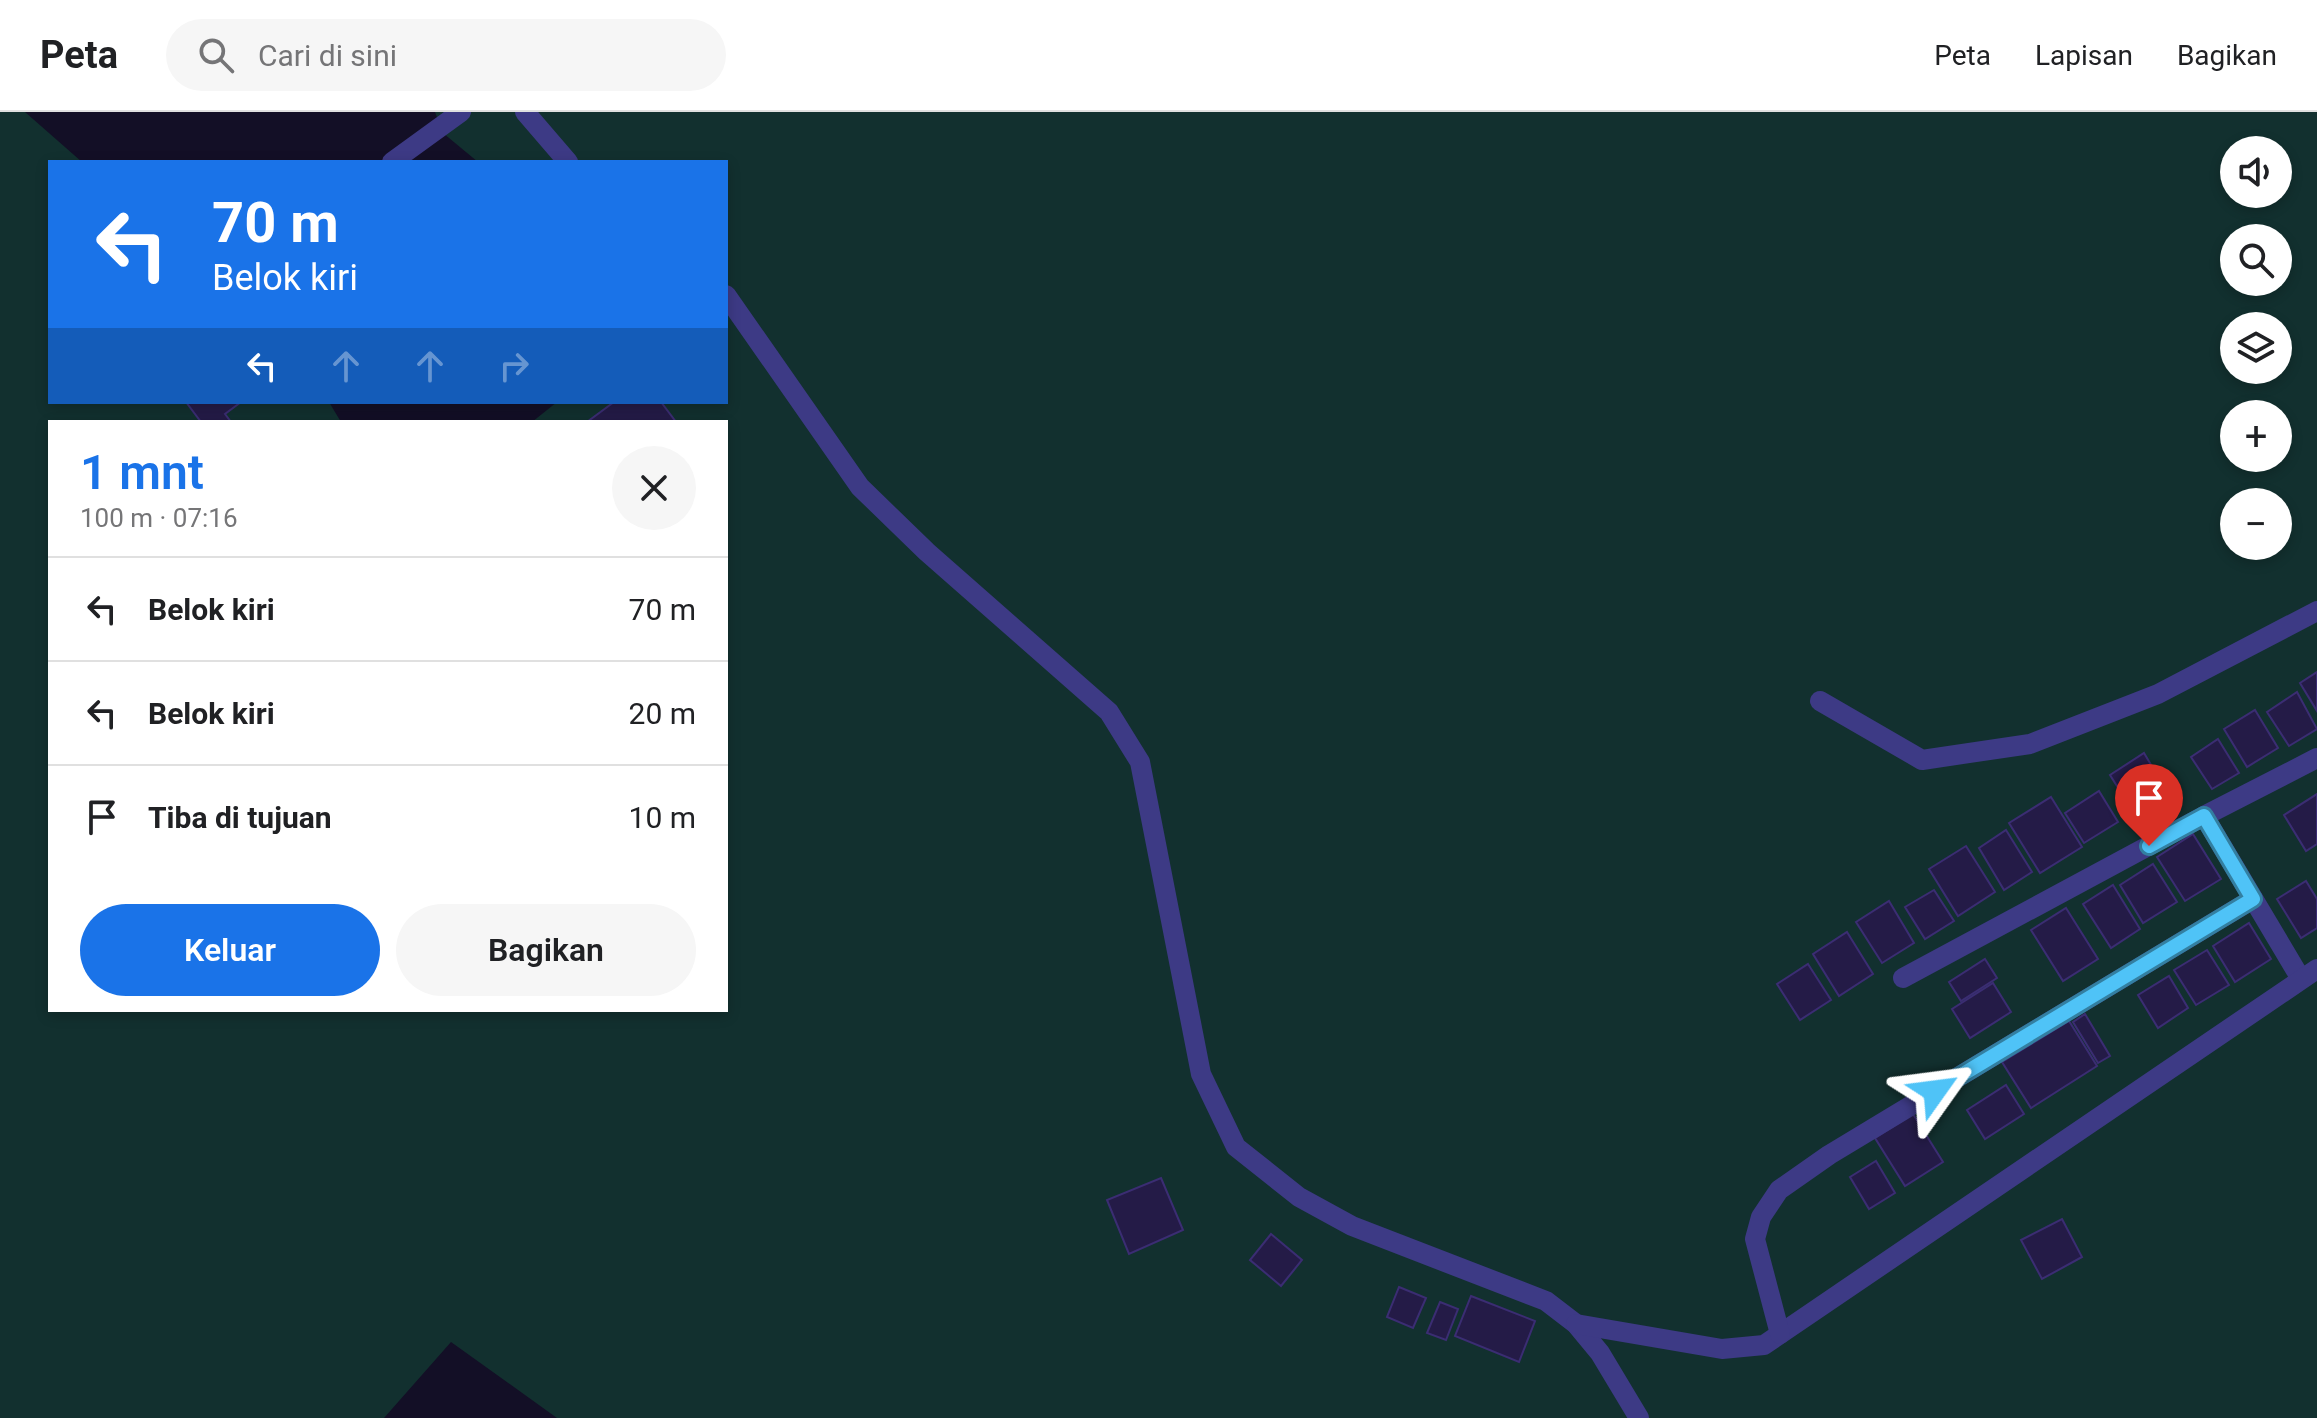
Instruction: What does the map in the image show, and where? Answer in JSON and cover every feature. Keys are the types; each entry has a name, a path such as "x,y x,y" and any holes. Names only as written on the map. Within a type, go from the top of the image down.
{"street":[{"path":"395,160 461,112"},
{"path":"525,112 566,160"},
{"path":"728,298 860,487 927,552 1109,712 1140,762 1201,1074 1236,1147 1299,1197 1352,1226 1546,1301 1576,1324 1600,1353 1639,1418"},
{"path":"1820,701 1922,760 2030,744 2158,694 2317,611"},
{"path":"1903,978 2317,758"},
{"path":"1576,1324 1722,1349 1764,1345 2309,974 2253,899 2204,816"},
{"path":"1780,1334 1755,1239 1761,1217 1779,1190 1829,1155 2253,899"}],"green space":[{"path":"0,112 25,112 80,160 48,160 48,404 330,404 340,420 48,420 48,1012 728,1012 728,420 534,420 554,404 728,404 728,160 476,160 443,133 435,112 2317,112 2317,1418 557,1418 451,1342 384,1418 0,1418"}],"building":[{"path":"188,404 238,404 225,414 230,420 200,420"},
{"path":"611,404 662,404 674,420 590,420"},
{"path":"2317,672 2317,711 2300,683"},
{"path":"2297,692 2317,729 2289,746 2267,712"},
{"path":"2255,710 2278,748 2247,767 2224,729"},
{"path":"2218,739 2239,773 2212,789 2191,757"},
{"path":"2144,753 2169,795 2136,816 2110,775"},
{"path":"2099,791 2118,822 2084,843 2065,813"},
{"path":"2317,794 2317,844 2306,851 2284,815"},
{"path":"2051,797 2082,847 2040,873 2009,823"},
{"path":"2006,830 2032,872 2004,890 1979,848"},
{"path":"2193,834 2221,879 2185,901 2157,857"},
{"path":"1966,846 1995,892 1958,916 1929,869"},
{"path":"2153,864 2177,902 2143,923 2120,885"},
{"path":"2306,881 2317,899 2317,928 2301,938 2277,899"},
{"path":"2113,885 2140,929 2111,948 2083,904"},
{"path":"1934,890 1954,921 1925,939 1905,907"},
{"path":"1889,901 1914,943 1882,963 1856,922"},
{"path":"2066,908 2098,959 2063,981 2031,930"},
{"path":"2249,923 2271,959 2235,982 2213,946"},
{"path":"1847,932 1873,974 1839,996 1813,954"},
{"path":"2207,950 2229,985 2196,1005 2174,970"},
{"path":"1985,959 1997,978 1961,1001 1949,982"},
{"path":"1808,964 1831,1000 1800,1020 1777,984"},
{"path":"2169,976 2188,1008 2158,1028 2138,995"},
{"path":"1993,983 2011,1012 1970,1038 1952,1009"},
{"path":"2085,1014 2110,1056 2098,1063 2073,1022"},
{"path":"2069,1021 2097,1066 2031,1108 2002,1062"},
{"path":"2006,1085 2024,1114 1985,1139 1967,1110"},
{"path":"1913,1114 1943,1162 1905,1186 1875,1138"},
{"path":"1876,1161 1895,1193 1869,1209 1850,1177"},
{"path":"1161,1178 1183,1230 1129,1254 1107,1200"},
{"path":"2062,1219 2082,1257 2042,1279 2021,1240"},
{"path":"1271,1234 1302,1260 1281,1286 1250,1260"},
{"path":"1399,1287 1426,1298 1413,1328 1387,1317"},
{"path":"1471,1296 1535,1321 1519,1362 1455,1336"},
{"path":"1440,1302 1458,1309 1446,1340 1427,1333"}],"route":[{"path":"1935,1091 2253,899 2204,816 2149,846"}]}
